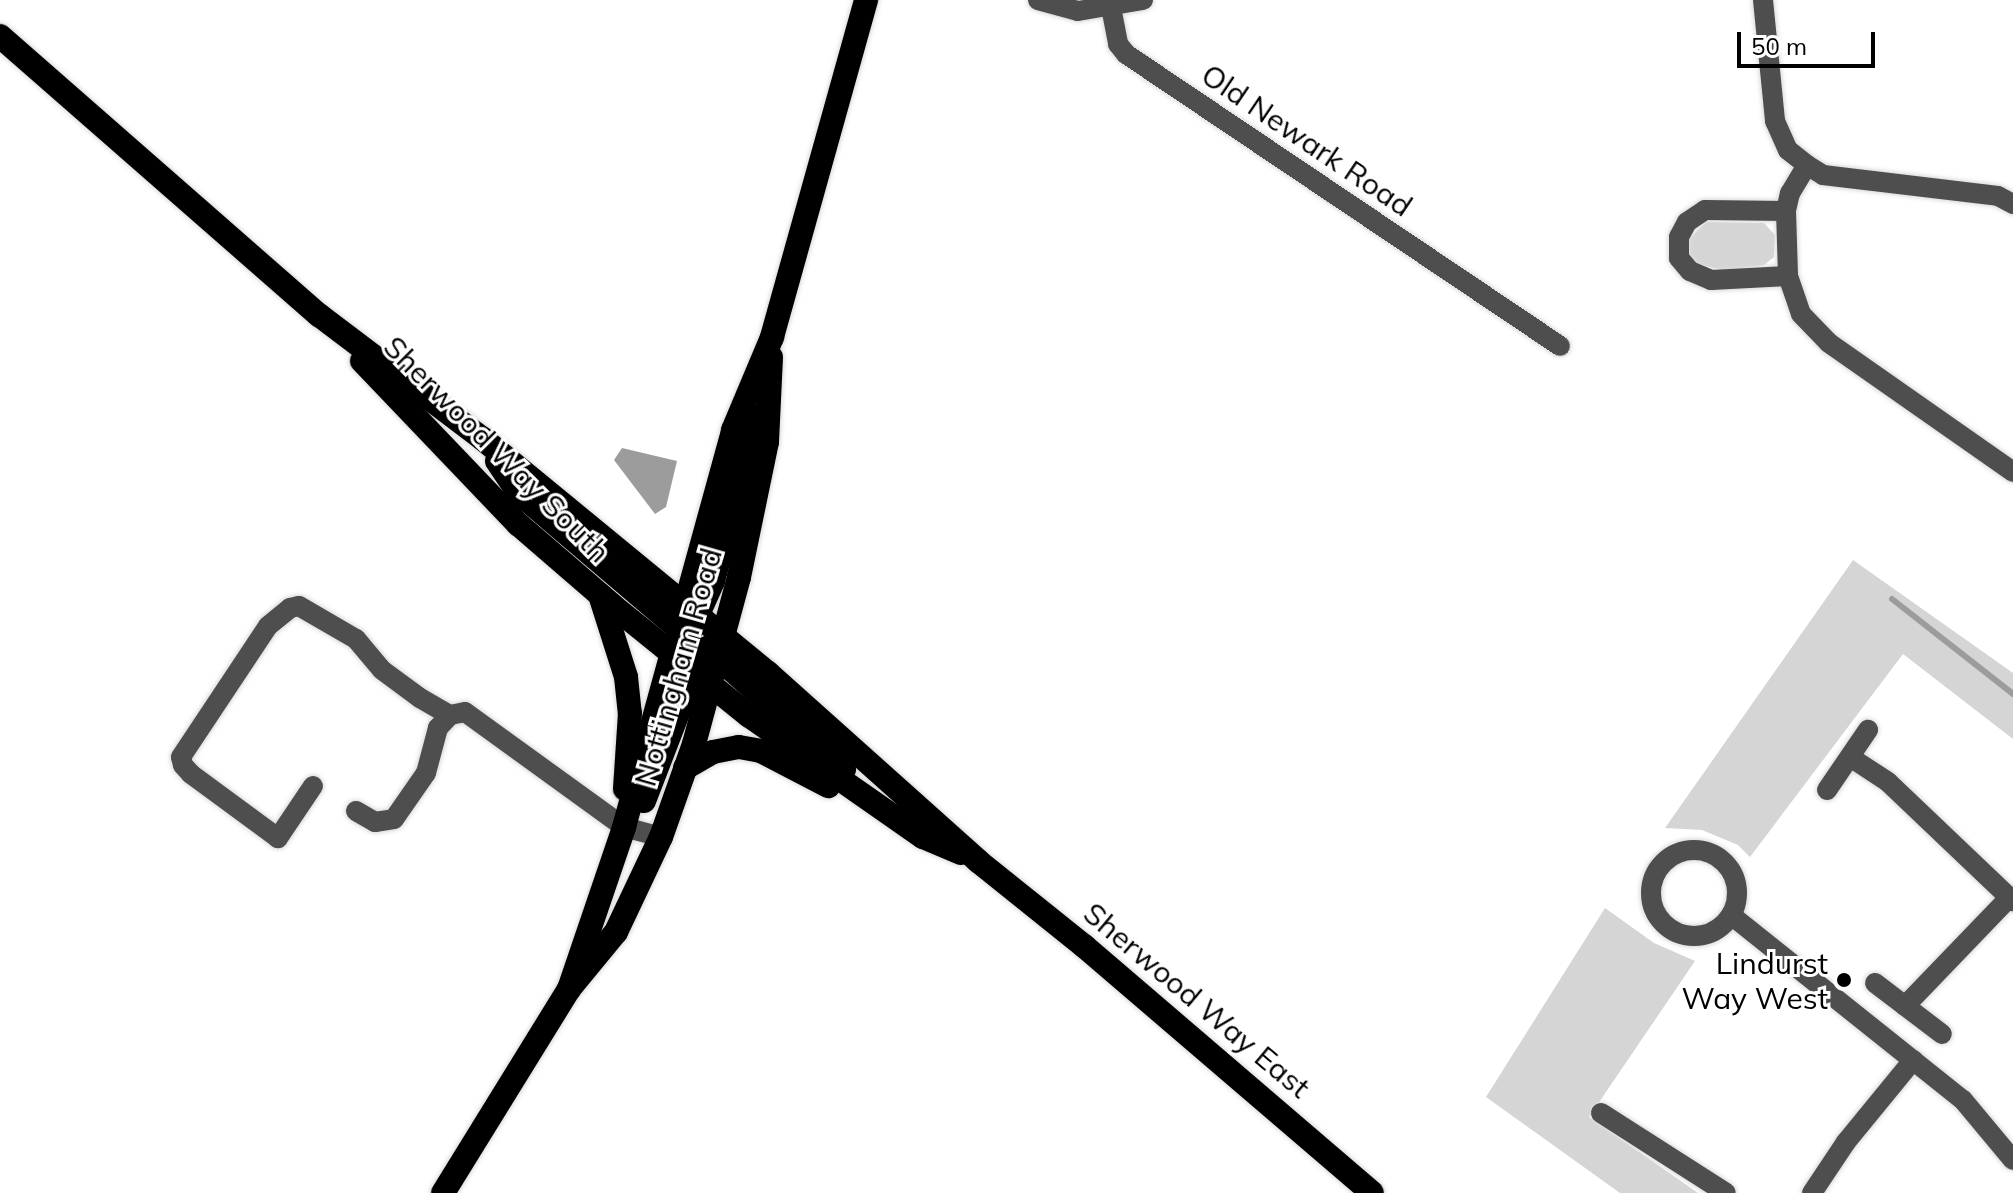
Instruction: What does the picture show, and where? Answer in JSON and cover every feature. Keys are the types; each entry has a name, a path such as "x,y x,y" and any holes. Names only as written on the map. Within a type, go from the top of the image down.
{"highway":[{"name":"Nottingham Road","path":"443,1193 569,989 616,932 661,837 685,768 697,644 733,430 772,337 866,0"},
{"name":"Sherwood Way South","path":"0,36 319,315 483,439 697,644"},
{"name":"Sherwood Way South","path":"319,315 507,513 600,595 697,644"},
{"name":"Nottingham Road","path":"569,989 624,827 697,644 739,577 767,442 772,337"},
{"path":"600,595 626,677 630,713 624,827"},
{"path":"697,644 837,760 867,799"},
{"name":"Sherwood Way East","path":"697,644 893,782 978,861 1084,946 1372,1193"},
{"path":"685,768 713,752 739,747 761,751 818,783 867,799"},
{"name":"Sherwood Way East","path":"867,799 923,837 978,861"}],"street":[{"path":"1038,0 1078,11 1143,0"},
{"path":"1763,0 1775,121 1788,150 1823,175 1998,196 2013,204"},
{"name":"Old Newark Road","path":"1111,7 1118,44 1126,54 1560,346"},
{"path":"1807,165 1790,193 1786,211 1788,276 1801,314 1829,343 2013,472"},
{"path":"1786,211 1705,210 1687,222 1679,237 1679,258 1690,271 1711,280 1788,276"},
{"path":"313,786 278,838 191,774 181,757 268,626 290,608 299,606 356,639 382,670 450,715"},
{"path":"356,811 375,822 394,819 426,773 438,728 450,715 465,712 624,827 661,837"},
{"path":"1827,790 1868,730"},
{"path":"1850,757 1899,792 2011,900 1905,1006"},
{"path":"1687,850 1699,850 1720,859 1737,886 1731,915 1722,926 1702,936 1690,936 1669,928 1661,921 1651,900 1651,889 1659,868 1667,859 1687,850"},
{"path":"1731,915 1963,1100 2013,1160"},
{"path":"1875,983 1942,1034"},
{"path":"1812,1193 1846,1142 1913,1060"},
{"path":"1601,1113 1726,1193"}],"shaded area":[{"path":"1706,222 1764,223 1775,235 1774,257 1764,265 1725,270 1693,261 1687,250 1690,238"},
{"path":"622,448 677,461 666,507 655,514 614,460"},
{"path":"1853,560 2013,673 2013,739 1903,654 1750,857 1738,845 1702,830 1665,828"},
{"path":"1605,908 1654,943 1695,961 1589,1117 1698,1193 1620,1193 1486,1097"}],"waterway":[{"path":"1892,599 2013,694"}],"place":[{"name":"Lindurst Way West","path":"1844,980"}]}
